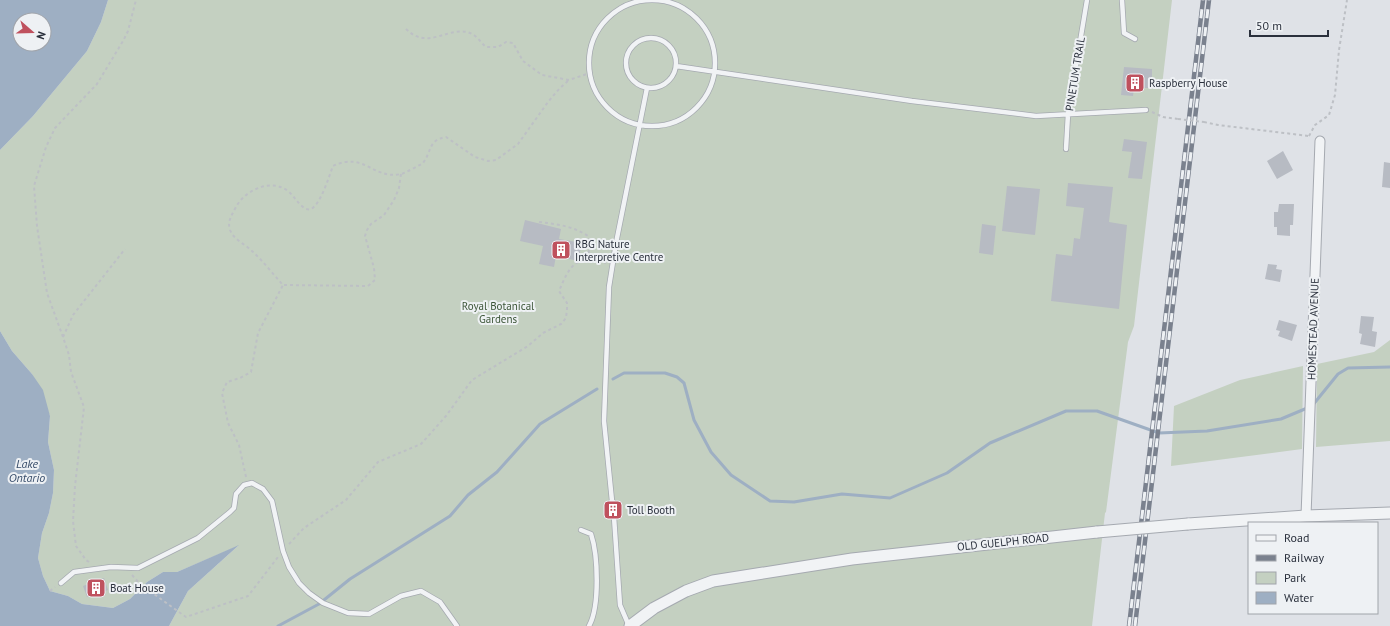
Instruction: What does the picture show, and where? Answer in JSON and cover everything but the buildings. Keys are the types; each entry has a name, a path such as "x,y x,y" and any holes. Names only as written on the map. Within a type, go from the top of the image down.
{"street":[{"name":"HOMESTEAD AVENUE","path":"1306,516 1320,141"},
{"name":"OLD GUELPH ROAD","path":"630,626 654,608 686,591 713,581 852,559 1097,532 1188,524 1306,516 1390,513"}],"lane":[{"path":"651,0 674,4 697,20 708,35 714,53 714,72 710,87 697,107 684,117 662,125 646,126 621,118 606,106 595,91 590,73 589,59 592,45 600,28 606,21 620,9 628,5 651,0"},
{"name":"PINETUM TRAIL","path":"1066,149 1068,114 1087,0"},
{"path":"1122,0 1124,33 1134,39"},
{"path":"646,38 654,38 662,40 673,51 676,58 676,66 672,77 668,82 658,88 647,88 639,86 628,75 626,59 628,52 636,43 646,38"},
{"path":"676,66 912,101 1036,116 1146,110"},
{"path":"630,626 620,605 614,517 618,512 617,505 612,501 604,421 609,287 647,88"},
{"path":"61,583 74,572 111,567 138,568 198,538 234,508 236,494 244,485 252,483 264,489 272,501 283,551 289,567 299,583 323,603 348,613 369,614 401,596 421,591 440,602 457,626"},
{"path":"612,501 607,506 607,514 614,517"},
{"path":"581,530 591,534 594,543 596,607 589,626"}],"path":[{"path":"100,569 86,560 76,546 73,521 74,500 84,407 71,372 69,356 63,337 46,293 37,226 34,186 46,147 55,128 97,84 128,31 136,0"},
{"path":"1309,136 1315,125 1329,115 1335,95 1339,50 1347,0"},
{"path":"406,29 411,34 426,38 436,38 455,32 465,32 473,34 486,47 498,47 506,42 513,44 522,61 542,75 569,80"},
{"path":"401,174 399,188 394,200 384,214 371,224 367,230 366,240 370,250 375,280 368,286 283,285 252,251 237,240 230,230 229,220 240,200 251,191 259,188 276,186 287,190 304,208 312,208 318,203 333,166 340,162 349,160 382,173 401,174 422,164 433,142 446,137 475,157 488,161 496,160 518,144 559,89 569,80 590,73"},
{"path":"1146,110 1163,117 1309,136 1320,141"},
{"path":"539,222 571,228 588,236 590,246 587,259"},
{"path":"63,337 73,316 125,249"},
{"path":"140,584 186,617 248,596 283,551 304,528 346,500 378,462 421,444 446,416 472,380 528,346 543,333 561,324 566,318 567,303 559,291 567,272 578,262 587,259 613,264"},
{"path":"248,484 239,445 228,423 222,393 227,382 240,378 251,372 258,333 283,285"}],"green space":[{"name":"Royal Botanical Gardens","path":"108,0 1172,0 1134,326 1128,342 1105,513 1092,626 169,626 188,591 238,546 177,572 163,572 147,582 130,599 113,608 82,604 68,596 50,591 43,576 38,558 42,533 49,513 53,493 54,470 48,442 50,416 32,374 12,351 0,331 0,150 33,116 87,51 101,22"},
{"path":"1390,340 1390,441 1316,447 1317,364 1374,352"},
{"path":"1303,366 1302,449 1171,466 1174,406 1240,380"}],"water":[{"path":"0,0 108,0 101,22 87,51 33,116 0,150"},
{"name":"Lake Ontario","path":"0,331 12,351 32,374 43,390 50,416 48,442 54,470 53,493 49,513 42,533 38,558 43,576 50,591 68,596 82,604 113,608 130,599 147,582 163,572 177,572 239,545 188,591 169,626 0,626"}],"waterway":[{"path":"613,379 624,373 665,373 677,377 684,383 694,420 711,452 731,475 770,501 794,502 842,494 890,498 947,473 990,443 1066,411 1097,411 1159,433 1207,431 1281,419 1312,406 1338,374 1348,368 1390,367"},
{"path":"278,626 319,604 350,579 450,516 468,495 497,472 540,424 597,389"}],"railway":[{"path":"1129,626 1203,0"},
{"path":"1135,626 1209,0"}],"place":[{"name":"Raspberry House","path":"1135,83"},
{"name":"RBG Nature Interpretive Centre","path":"561,250"},
{"name":"Toll Booth","path":"613,510"},
{"name":"Boat House","path":"96,588"}]}
